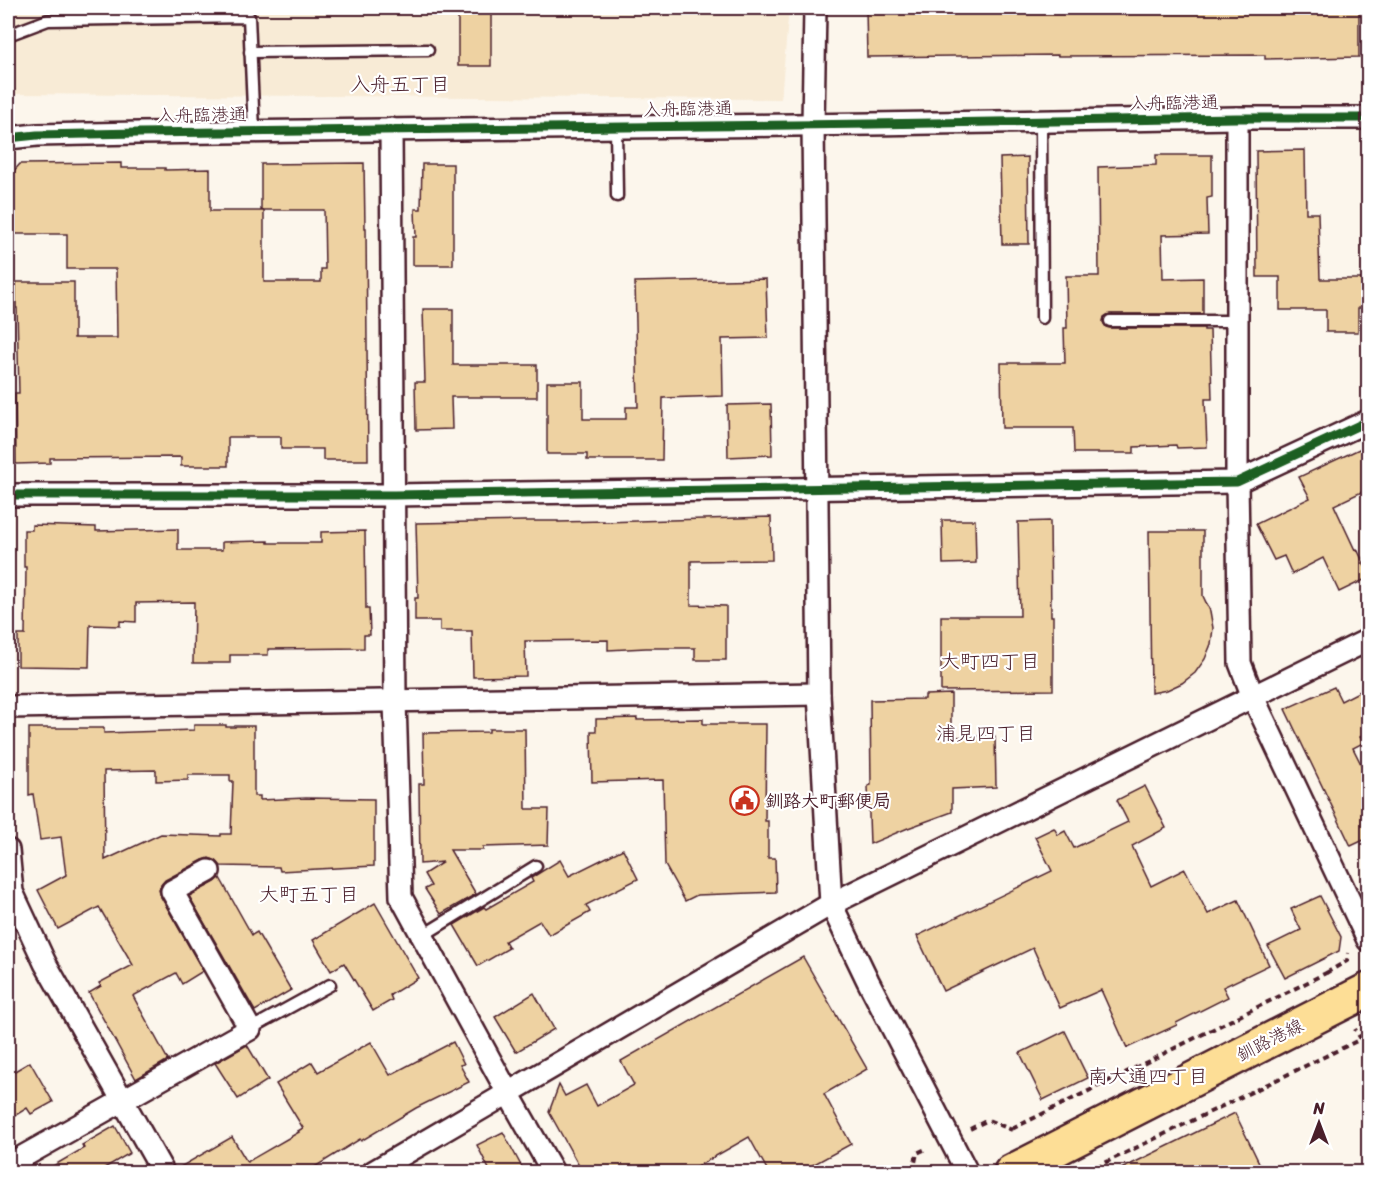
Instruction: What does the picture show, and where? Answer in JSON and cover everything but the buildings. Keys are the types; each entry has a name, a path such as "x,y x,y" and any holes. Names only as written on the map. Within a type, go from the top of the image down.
{"main road":[{"name":"釧路港線","path":"1011,1173 1356,997"}],"street":[{"path":"815,8 813,124 819,694 831,904 967,1173"},
{"path":"1237,118 1237,482 1240,663 1253,697 1368,940"},
{"name":"入舟臨港通","path":"8,138 37,135 254,131 1368,118"},
{"path":"392,129 394,702 401,897 553,1173"},
{"path":"8,495 393,495 1237,482 1368,421"},
{"path":"373,1173 831,904 1368,640"},
{"path":"8,707 819,694"},
{"path":"8,850 10,894 45,963 163,1173"},
{"path":"8,1165 250,1029 172,891 209,871"}],"lane":[{"path":"8,35 48,20 249,12 254,131"},
{"path":"250,52 428,50"},
{"path":"1041,121 1042,318"},
{"path":"616,126 617,196"},
{"path":"1110,321 1237,321"},
{"path":"422,936 536,866"},
{"path":"250,1029 330,985"}],"path":[{"path":"1012,1129 1326,973 1356,997 1361,1039"},
{"path":"1086,1173 1368,1035"}],"shaded area":[{"path":"8,8 789,8 781,99 8,94"}],"cycle path":[{"path":"8,138 37,135 139,133 1368,118"},
{"path":"8,495 394,495 1237,482 1368,421"}],"place":[{"name":"釧路大町郵便局","path":"744,801"}],"district":[{"name":"入舟五丁目","path":"400,84"},
{"name":"大町四丁目","path":"990,661"},
{"name":"浦見四丁目","path":"986,733"},
{"name":"大町五丁目","path":"309,894"},
{"name":"南大通四丁目","path":"1148,1076"}]}
